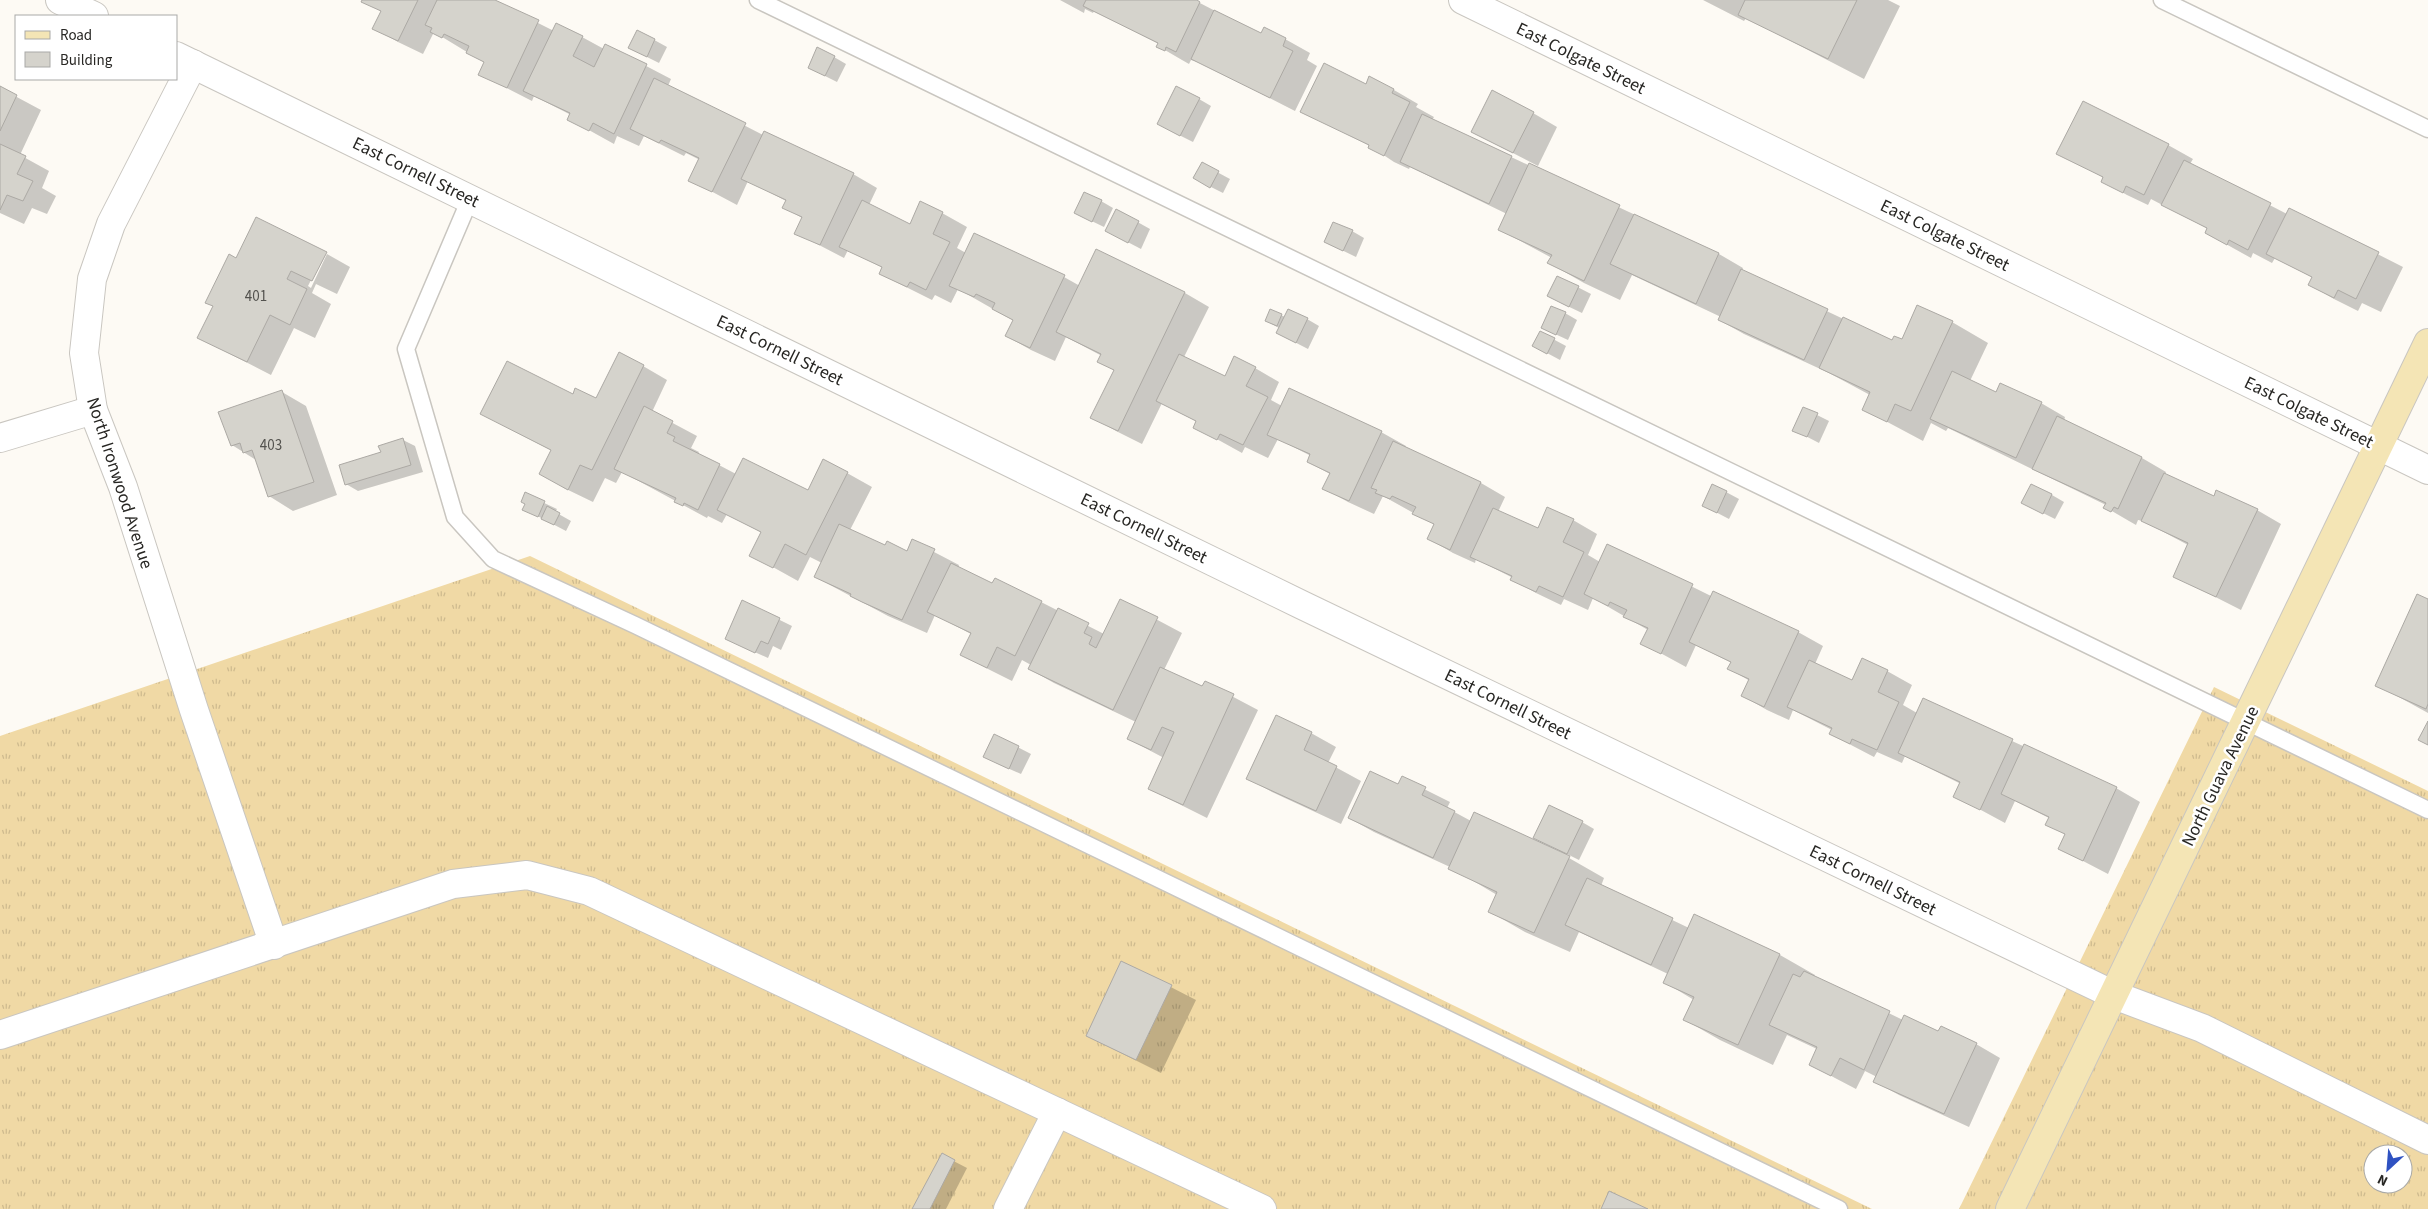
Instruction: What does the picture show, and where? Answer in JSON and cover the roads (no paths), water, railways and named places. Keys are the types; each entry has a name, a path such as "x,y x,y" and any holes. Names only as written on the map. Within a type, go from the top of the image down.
{"street":[{"path":"60,0 92,15"},
{"name":"East Colgate Street","path":"1462,0 2428,470"},
{"name":"East Cornell Street","path":"185,60 1302,605 2114,995 2202,1028 2428,1140"},
{"name":"North Ironwood Avenue","path":"178,76 185,60"},
{"name":"North Ironwood Avenue","path":"176,80 111,224 92,279 84,353 92,410 123,487 194,710 274,945"},
{"name":"North Guava Avenue","path":"2010,1209 2428,343"},
{"path":"0,438 92,410"},
{"path":"0,1035 453,884 528,875 589,891 1262,1209"},
{"path":"1008,1209 1057,1112"}],"lane":[{"path":"758,0 2428,810"},
{"path":"2162,0 2428,129"},
{"path":"470,198 406,350 455,517 493,559 671,643 1839,1209"}]}
